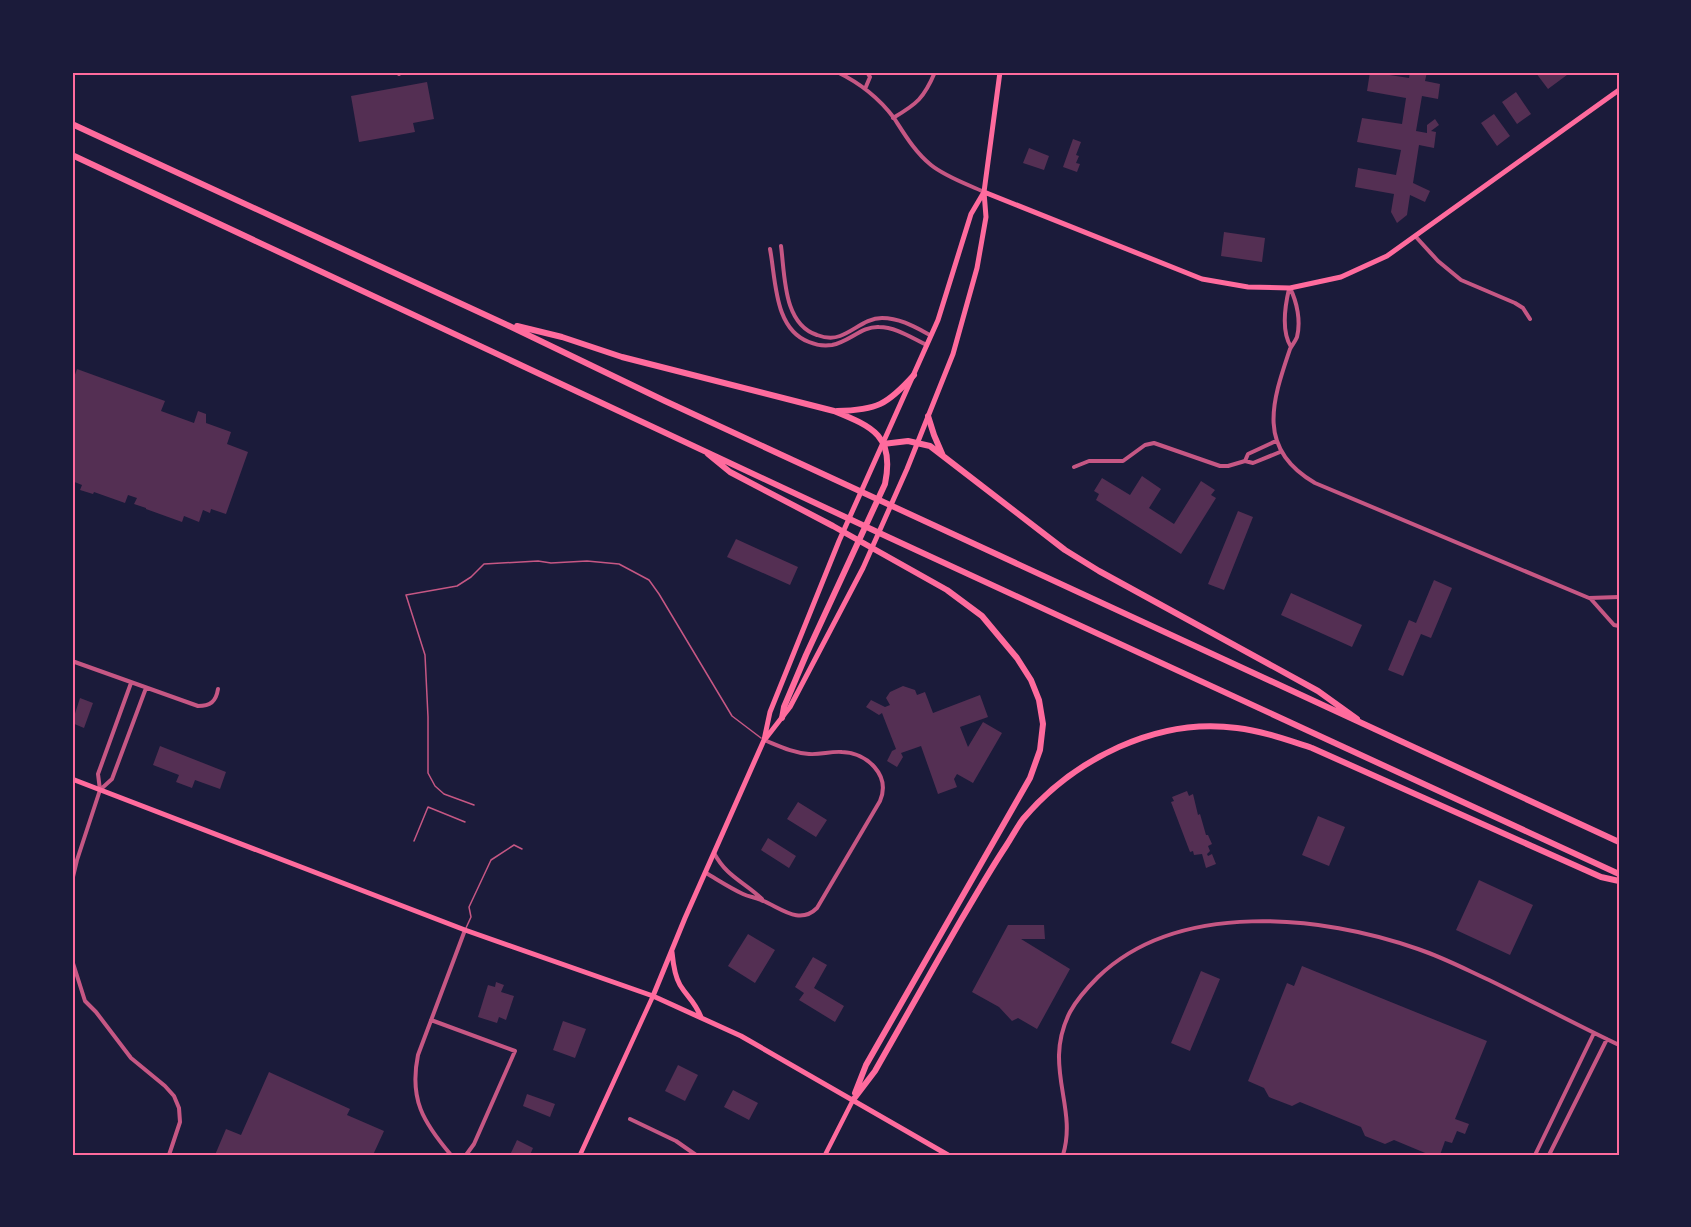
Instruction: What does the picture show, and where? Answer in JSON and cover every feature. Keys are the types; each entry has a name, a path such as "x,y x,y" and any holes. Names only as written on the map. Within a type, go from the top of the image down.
{"highway":[{"path":"72,124 1619,842"},
{"path":"72,155 888,537 1619,874"},
{"path":"506,324 562,337 622,357 834,411 867,424 879,436 884,444 888,471 885,484 806,655 784,707 782,718"},
{"path":"834,411 855,411 885,404 914,375"},
{"path":"928,416 943,456"},
{"path":"884,444 908,441 930,446 1073,555 1335,701 1367,727"},
{"path":"701,448 730,472 947,590 982,616 1017,658 1031,680 1039,700 1043,724 1040,750 1030,778 866,1065 853,1100"},
{"path":"853,1100 875,1071 990,870 1023,820 1050,792 1076,771 1103,754 1164,732 1207,726 1236,728 1272,735 1312,748 1601,877 1619,881"}],"main road":[{"path":"764,740 782,718 863,568 918,442 953,354 977,268 986,217 984,192 1000,72"},
{"path":"984,192 1202,279 1248,287 1290,288 1325,281 1357,271 1387,256 1619,90"},
{"path":"580,1155 653,996 764,740 770,712 839,541 938,320 971,214 984,192"},
{"path":"72,779 465,930 653,996 741,1036 948,1155"},
{"path":"672,950 677,979 695,1002 701,1017"},
{"path":"825,1155 853,1100"}],"street":[{"path":"837,72 865,88 879,101 906,139 930,165 984,192"},
{"path":"865,88 870,77 867,72"},
{"path":"893,118 915,105 924,96 935,72"},
{"path":"1416,237 1453,275 1515,303 1523,308 1530,319"},
{"path":"781,246 790,306 800,324 815,335 834,338 866,322 880,318 905,322 930,334"},
{"path":"770,249 781,311 792,332 802,339 813,344 832,345 868,328 882,327 892,329 927,345"},
{"path":"1290,288 1286,302 1286,339 1291,347"},
{"path":"1290,288 1297,301 1298,332 1291,347 1273,408 1273,425 1280,452 1294,469 1315,483 1589,598 1614,625 1619,626"},
{"path":"1245,461 1248,454 1276,441"},
{"path":"1074,467 1089,461 1123,461 1145,445 1154,443 1220,466 1245,461 1253,463 1280,452"},
{"path":"1589,598 1619,597"},
{"path":"72,661 198,706 211,704 216,699 218,689"},
{"path":"72,881 100,790 98,774 131,683"},
{"path":"100,790 112,779 146,688"},
{"path":"706,873 745,895 762,900 786,913 795,916 812,913 884,792 882,777 877,770 871,763 856,754 803,753 764,740"},
{"path":"714,853 726,872 750,887 762,900"},
{"path":"1063,1155 1067,1128 1058,1056 1062,1033 1070,1012 1089,986 1116,962 1154,941 1184,930 1230,924 1278,922 1339,928 1372,935 1420,949 1452,963 1619,1045"},
{"path":"451,1155 428,1126 417,1102 416,1066 465,930"},
{"path":"72,960 85,1001 131,1058 174,1096 179,1108 180,1122 169,1155"},
{"path":"431,1020 516,1051 474,1144 466,1155"},
{"path":"1535,1155 1594,1033"},
{"path":"1550,1155 1607,1039"},
{"path":"630,1119 676,1141 696,1155"}],"lane":[{"path":"474,805 444,794 435,786 428,773 425,655 406,595 457,586 471,577 484,564 587,561 620,564 639,573 649,580 732,716 764,740"},
{"path":"414,841 428,807 465,822"},
{"path":"465,930 471,917 469,907 491,860 514,845 522,849"}],"building":[{"path":"1370,72 1409,78 1410,72 1427,72 1425,81 1440,84 1438,99 1422,96 1416,131 1427,133 1427,125 1435,119 1439,125 1431,131 1436,132 1434,148 1419,145 1413,183 1430,191 1425,202 1410,195 1407,215 1397,223 1391,212 1394,194 1355,187 1358,168 1396,175 1401,150 1357,142 1362,118 1402,124 1406,98 1367,91"},
{"path":"1537,72 1571,72 1548,89"},
{"path":"427,82 434,119 413,123 415,132 359,142 351,96"},
{"path":"1516,92 1531,114 1517,124 1502,102"},
{"path":"1494,114 1510,136 1497,146 1481,123"},
{"path":"1073,139 1081,142 1076,155 1079,156 1076,163 1080,164 1077,172 1063,167"},
{"path":"1029,148 1049,156 1044,170 1023,163"},
{"path":"1224,232 1265,238 1262,262 1221,256"},
{"path":"77,369 165,401 161,411 194,423 198,411 206,414 206,423 231,432 227,444 248,452 226,514 211,509 210,513 203,510 199,522 184,516 182,522 134,504 137,498 128,495 125,503 94,492 93,494 80,490 82,485 72,481 72,383"},
{"path":"1142,476 1161,489 1149,508 1174,524 1201,481 1215,490 1211,495 1216,498 1181,554 1096,500 1099,494 1094,491 1102,478 1130,495"},
{"path":"1238,511 1253,517 1224,590 1208,584"},
{"path":"736,539 798,567 790,585 727,557"},
{"path":"1434,580 1452,588 1431,638 1421,634 1403,676 1388,670 1409,620 1416,623"},
{"path":"1291,593 1362,625 1352,647 1281,615"},
{"path":"903,686 915,690 917,695 925,692 933,713 980,695 988,717 960,727 968,747 983,722 1002,733 973,783 957,774 954,779 957,787 938,794 921,746 901,753 903,757 897,767 887,761 892,751 896,749 882,713 879,715 866,707 871,700 885,707 890,705 886,698 890,692"},
{"path":"80,698 93,703 84,728 72,723"},
{"path":"160,746 226,772 220,789 195,780 192,788 176,782 179,775 153,765"},
{"path":"1187,791 1189,796 1193,794 1198,815 1200,814 1206,835 1212,844 1208,846 1210,851 1207,854 1208,856 1212,854 1216,864 1206,868 1202,854 1194,855 1193,851 1190,852 1171,802 1174,801 1172,797"},
{"path":"798,802 827,820 816,837 787,819"},
{"path":"1318,816 1345,827 1329,866 1302,855"},
{"path":"768,838 796,856 789,868 761,850"},
{"path":"1479,880 1533,905 1510,955 1456,930"},
{"path":"1008,925 1044,925 1045,939 1021,939 1070,969 1037,1029 1018,1018 1012,1021 999,1007 972,992"},
{"path":"748,934 775,950 755,983 728,966"},
{"path":"813,957 827,965 814,988 844,1006 835,1022 799,1000 804,993 795,987"},
{"path":"1302,966 1487,1041 1455,1119 1469,1124 1465,1134 1457,1131 1452,1143 1445,1141 1440,1155 1430,1155 1394,1140 1385,1144 1365,1136 1361,1127 1300,1102 1292,1106 1269,1097 1264,1088 1248,1081 1287,983 1294,986"},
{"path":"1201,971 1220,979 1190,1051 1171,1043"},
{"path":"496,982 504,985 501,992 514,996 506,1020 499,1017 497,1023 478,1017 488,985 495,987"},
{"path":"563,1021 586,1029 575,1058 553,1050"},
{"path":"678,1065 698,1075 685,1101 665,1091"},
{"path":"269,1072 350,1109 347,1115 384,1131 373,1155 215,1155 226,1129 241,1135"},
{"path":"733,1090 758,1103 749,1120 724,1107"},
{"path":"527,1094 555,1104 550,1117 523,1106"},
{"path":"517,1140 533,1148 530,1155 510,1155"}]}
